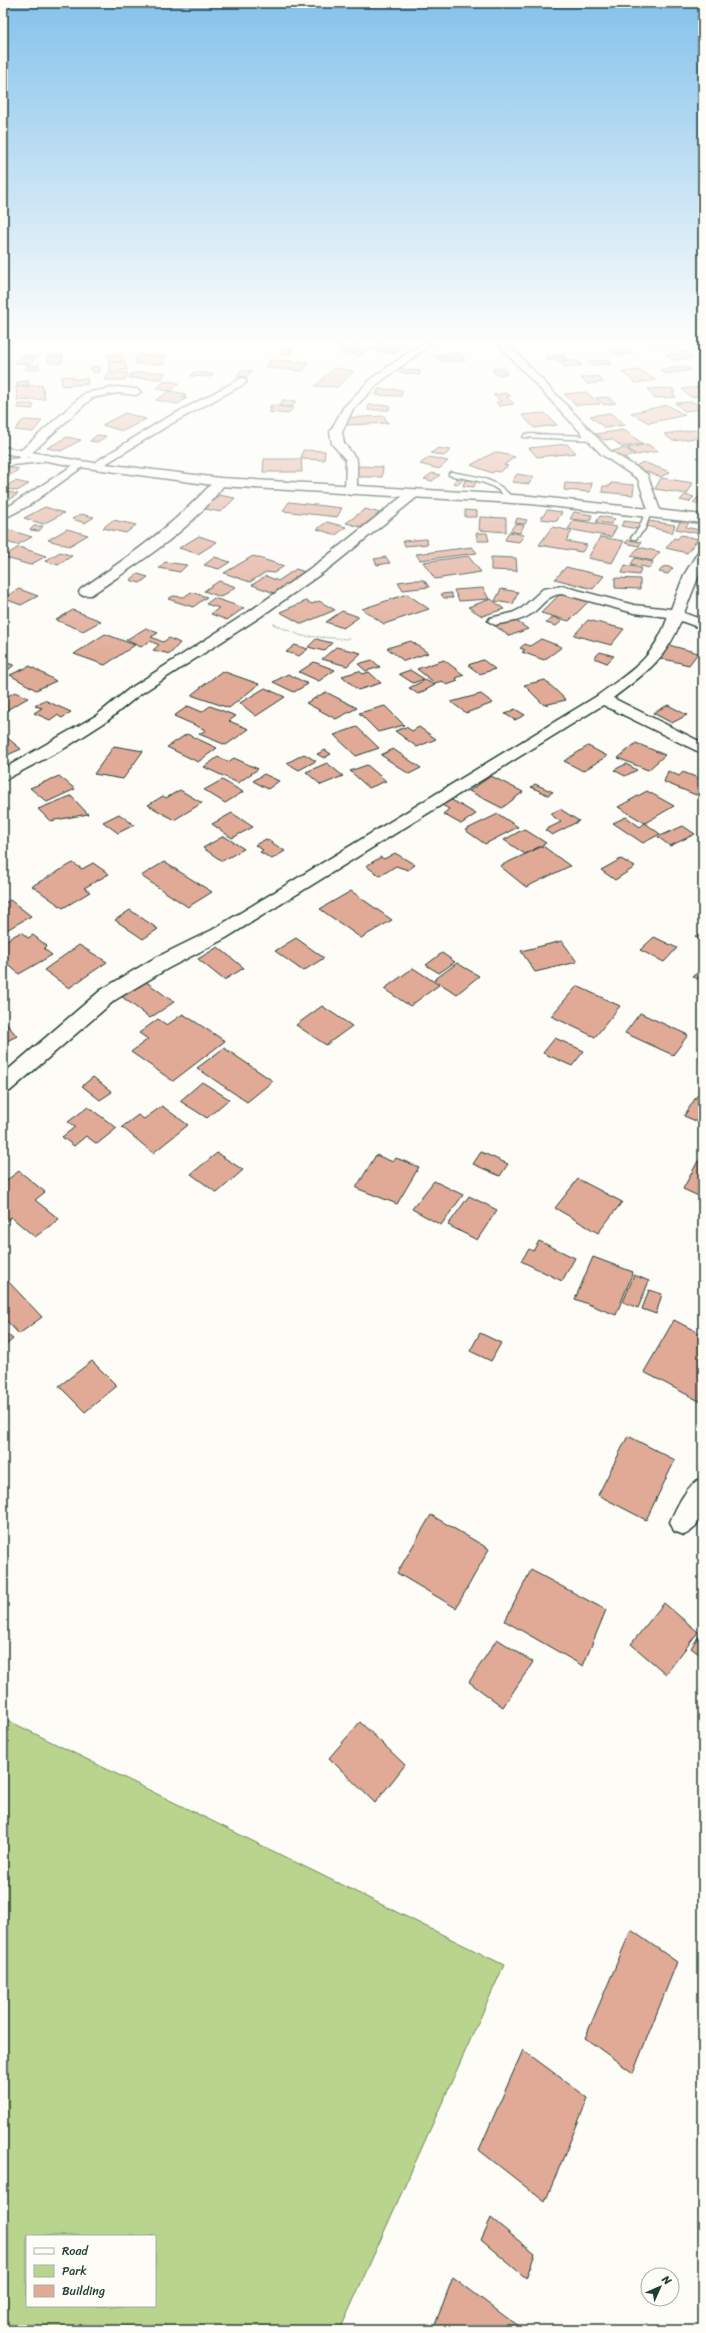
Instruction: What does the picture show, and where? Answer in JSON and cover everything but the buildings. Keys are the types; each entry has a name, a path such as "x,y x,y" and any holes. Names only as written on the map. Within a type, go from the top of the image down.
{"street":[{"path":"10,452 45,459 220,482 413,494 510,498 703,519"},
{"path":"22,455 25,452"},
{"path":"95,466 118,452"},
{"path":"347,452 354,461 351,490"},
{"path":"605,452 643,478 646,483 652,513"},
{"path":"3,463 45,459"},
{"path":"3,515 29,501 53,481 80,464"},
{"path":"86,592 142,555 193,512 220,482"},
{"path":"3,776 59,745 102,718 134,692 255,614 327,564 413,494"},
{"path":"3,1086 108,995 160,964 219,934 422,807 602,699 655,656 665,643 689,579 703,555"},
{"path":"495,621 520,616 531,609 545,591 562,590 634,609 675,614 703,625"},
{"path":"602,699 703,749"},
{"path":"684,1522 703,1490"}],"lane":[{"path":"450,474 490,483 506,491 510,498"},
{"path":"634,538 642,529 652,513"}],"path":[{"path":"255,614 302,636 349,639"}],"green space":[{"path":"3,1718 504,1965 340,2330 3,2330"}]}
